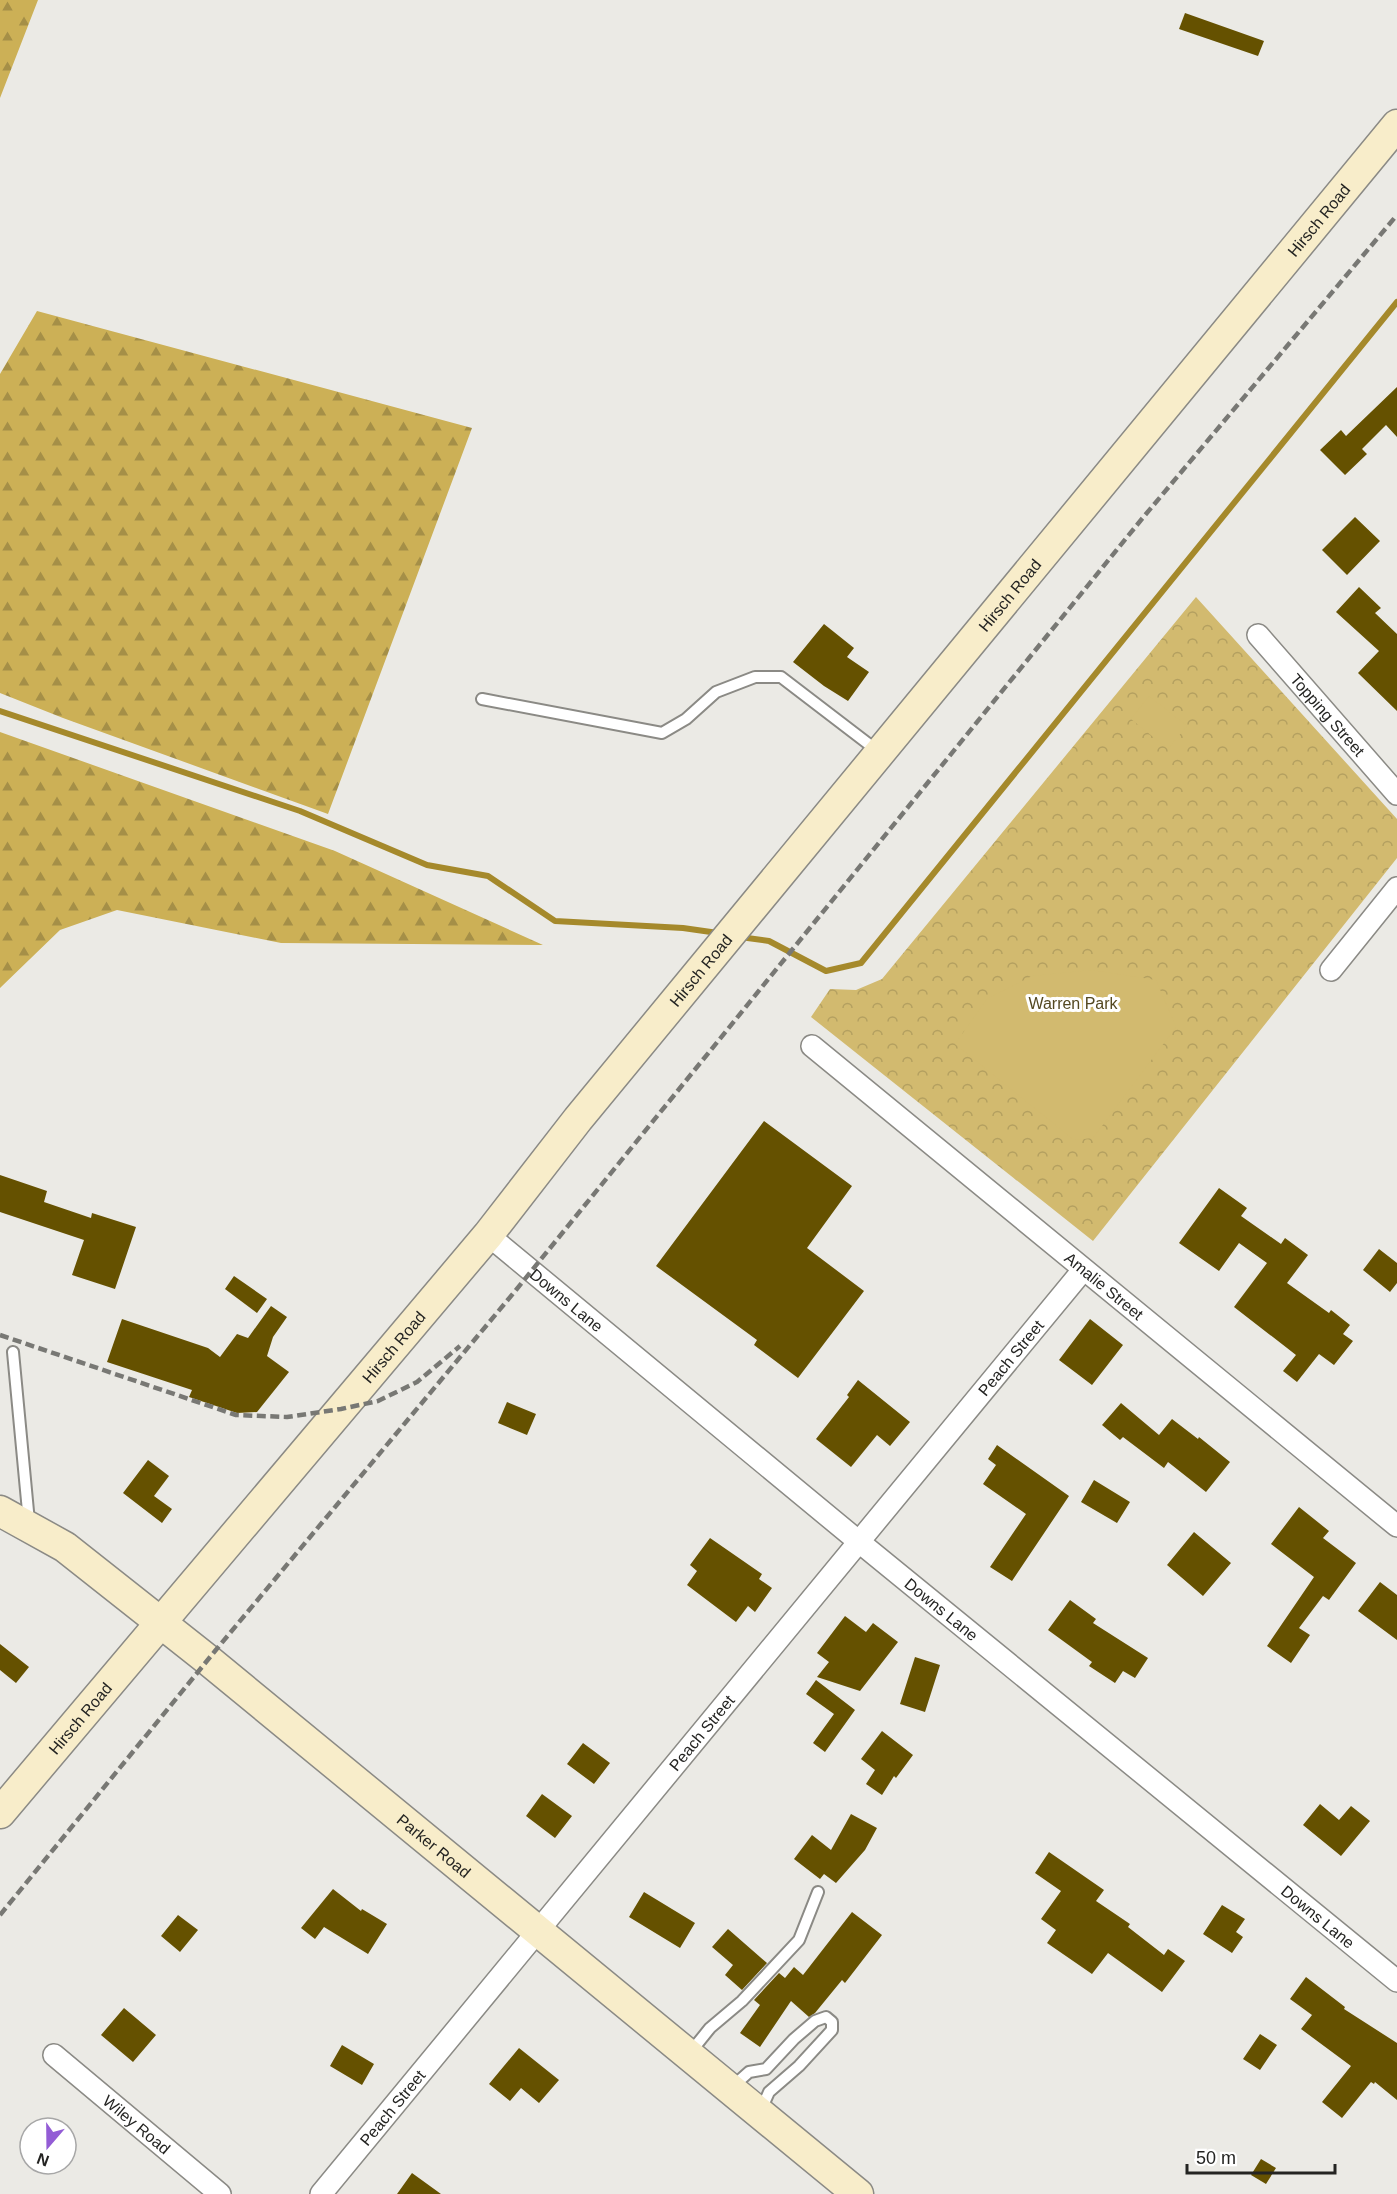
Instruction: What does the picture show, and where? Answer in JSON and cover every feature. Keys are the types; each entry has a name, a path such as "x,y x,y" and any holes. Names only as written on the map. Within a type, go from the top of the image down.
{"main road":[{"name":"Hirsch Road","path":"0,1812 488,1235 578,1119 1397,125"},
{"name":"Parker Road","path":"0,1510 65,1547 161,1622 858,2194"}],"street":[{"name":"Topping Street","path":"1258,635 1397,794"},
{"path":"1331,970 1397,888"},
{"name":"Amalie Street","path":"812,1046 1397,1526"},
{"name":"Downs Lane","path":"488,1235 1397,1982"},
{"name":"Peach Street","path":"321,2194 1083,1270"},
{"name":"Wiley Road","path":"54,2055 220,2194"}],"lane":[{"path":"482,699 662,733 686,720 716,692 755,677 781,677 880,753"},
{"path":"13,1352 29,1527"},
{"path":"688,2055 710,2028 742,2001 799,1940 818,1893"},
{"path":"730,2089 749,2072 766,2069 794,2039 815,2021 826,2017 832,2022 832,2030 799,2066 769,2092 759,2113"}],"green space":[{"path":"0,0 38,0 0,98"},
{"path":"37,311 472,428 328,814 0,693 0,374"},
{"name":"Warren Park","path":"1196,597 1397,819 1397,858 1093,1241 811,1017 830,989 856,990 882,979"},
{"path":"1149,696 1187,726 1168,749 1131,719"},
{"path":"0,732 335,851 543,945 281,943 117,910 60,930 0,988"},
{"path":"1092,970 1156,980 1176,1027 1093,1138 1074,1140 955,1044 987,999 1032,976"}],"building":[{"path":"1185,13 1264,41 1258,56 1179,29"},
{"path":"1397,387 1397,437 1386,425 1362,449 1367,454 1345,475 1320,450 1341,430 1346,436"},
{"path":"1355,517 1380,541 1347,575 1322,550"},
{"path":"1359,587 1381,608 1375,613 1397,634 1397,711 1358,673 1379,651 1336,612"},
{"path":"824,624 854,648 847,657 869,672 848,701 793,662"},
{"path":"764,1121 852,1186 807,1248 864,1291 798,1378 754,1345 757,1340 656,1266"},
{"path":"0,1175 47,1191 44,1202 91,1218 92,1213 136,1227 115,1289 72,1275 84,1240 0,1212"},
{"path":"1219,1188 1247,1208 1241,1216 1281,1244 1285,1238 1308,1255 1287,1283 1329,1313 1331,1310 1350,1325 1343,1334 1353,1341 1334,1365 1319,1354 1297,1382 1283,1371 1296,1355 1234,1307 1267,1263 1239,1243 1219,1271 1179,1243"},
{"path":"1379,1249 1397,1263 1397,1283 1390,1292 1363,1270"},
{"path":"234,1276 267,1299 257,1313 225,1289"},
{"path":"271,1306 287,1317 273,1337 267,1356 289,1372 257,1412 237,1413 189,1397 192,1390 107,1362 122,1319 208,1348 220,1357 237,1334 248,1338"},
{"path":"1090,1319 1123,1345 1092,1385 1059,1360"},
{"path":"858,1380 910,1422 890,1446 877,1435 851,1467 816,1439 849,1397 847,1395"},
{"path":"507,1402 536,1414 527,1435 498,1423"},
{"path":"1121,1403 1159,1435 1172,1419 1230,1462 1206,1492 1168,1462 1164,1468 1123,1437 1120,1440 1102,1425"},
{"path":"997,1445 1069,1496 1012,1581 990,1567 1026,1514 983,1484 996,1465 988,1459"},
{"path":"148,1460 169,1476 154,1496 172,1509 162,1523 123,1493"},
{"path":"1094,1480 1130,1502 1117,1523 1081,1502"},
{"path":"1299,1507 1329,1531 1323,1538 1356,1563 1329,1600 1323,1596 1299,1628 1310,1635 1291,1663 1267,1646 1314,1577 1271,1544"},
{"path":"1194,1532 1231,1563 1203,1596 1167,1565"},
{"path":"710,1538 762,1574 759,1579 772,1588 755,1612 748,1606 736,1622 687,1585 697,1571 690,1565"},
{"path":"1380,1582 1397,1595 1397,1640 1358,1611"},
{"path":"1070,1600 1096,1619 1093,1623 1148,1658 1135,1678 1123,1671 1115,1683 1089,1666 1092,1662 1048,1630"},
{"path":"845,1616 866,1632 873,1623 898,1642 860,1691 817,1677 829,1662 817,1653"},
{"path":"0,1644 29,1667 16,1683 0,1670"},
{"path":"915,1657 940,1665 925,1712 900,1704"},
{"path":"816,1680 855,1710 825,1752 813,1743 834,1714 806,1694"},
{"path":"882,1731 913,1755 896,1778 894,1776 882,1795 866,1784 875,1770 861,1759"},
{"path":"583,1743 610,1763 594,1784 567,1764"},
{"path":"542,1794 572,1816 555,1838 526,1816"},
{"path":"1320,1804 1339,1820 1351,1806 1370,1821 1341,1856 1303,1825"},
{"path":"851,1814 877,1828 865,1850 836,1883 824,1874 820,1879 794,1859 812,1835 831,1850"},
{"path":"1049,1852 1104,1890 1096,1901 1130,1924 1128,1927 1164,1955 1168,1949 1185,1961 1162,1992 1108,1953 1092,1974 1047,1943 1056,1930 1041,1919 1061,1891 1035,1873"},
{"path":"333,1889 361,1911 362,1909 387,1924 368,1954 324,1927 315,1939 301,1928"},
{"path":"644,1892 695,1923 680,1948 629,1917"},
{"path":"1222,1905 1245,1919 1236,1932 1243,1937 1232,1953 1203,1934"},
{"path":"852,1912 882,1935 845,1983 842,1980 815,2013 809,2017 791,2001 760,2047 740,2033 760,2005 754,2000 779,1973 785,1978 794,1967 803,1975"},
{"path":"178,1915 198,1930 180,1952 161,1936"},
{"path":"728,1929 767,1963 742,1990 725,1975 733,1965 712,1947"},
{"path":"1306,1977 1345,2007 1344,2009 1397,2043 1397,2100 1375,2082 1374,2084 1371,2082 1342,2118 1322,2102 1351,2066 1301,2029 1312,2015 1290,1999"},
{"path":"124,2008 156,2035 133,2062 101,2035"},
{"path":"1260,2034 1277,2045 1260,2070 1243,2059"},
{"path":"342,2045 374,2064 362,2085 330,2066"},
{"path":"519,2048 559,2080 539,2103 521,2088 510,2101 489,2084"},
{"path":"1261,2159 1276,2168 1266,2184 1251,2175"},
{"path":"412,2173 441,2194 397,2194"}],"waterway":[{"path":"740,937 769,941 826,971 861,963 1397,302"},
{"path":"0,711 300,811 427,865 488,876 555,921 683,928 718,933"}],"railway":[{"path":"0,1915 215,1651 516,1290 1141,520 1397,215"},
{"path":"0,1335 236,1415 287,1417 378,1401 417,1382 460,1346"}]}
